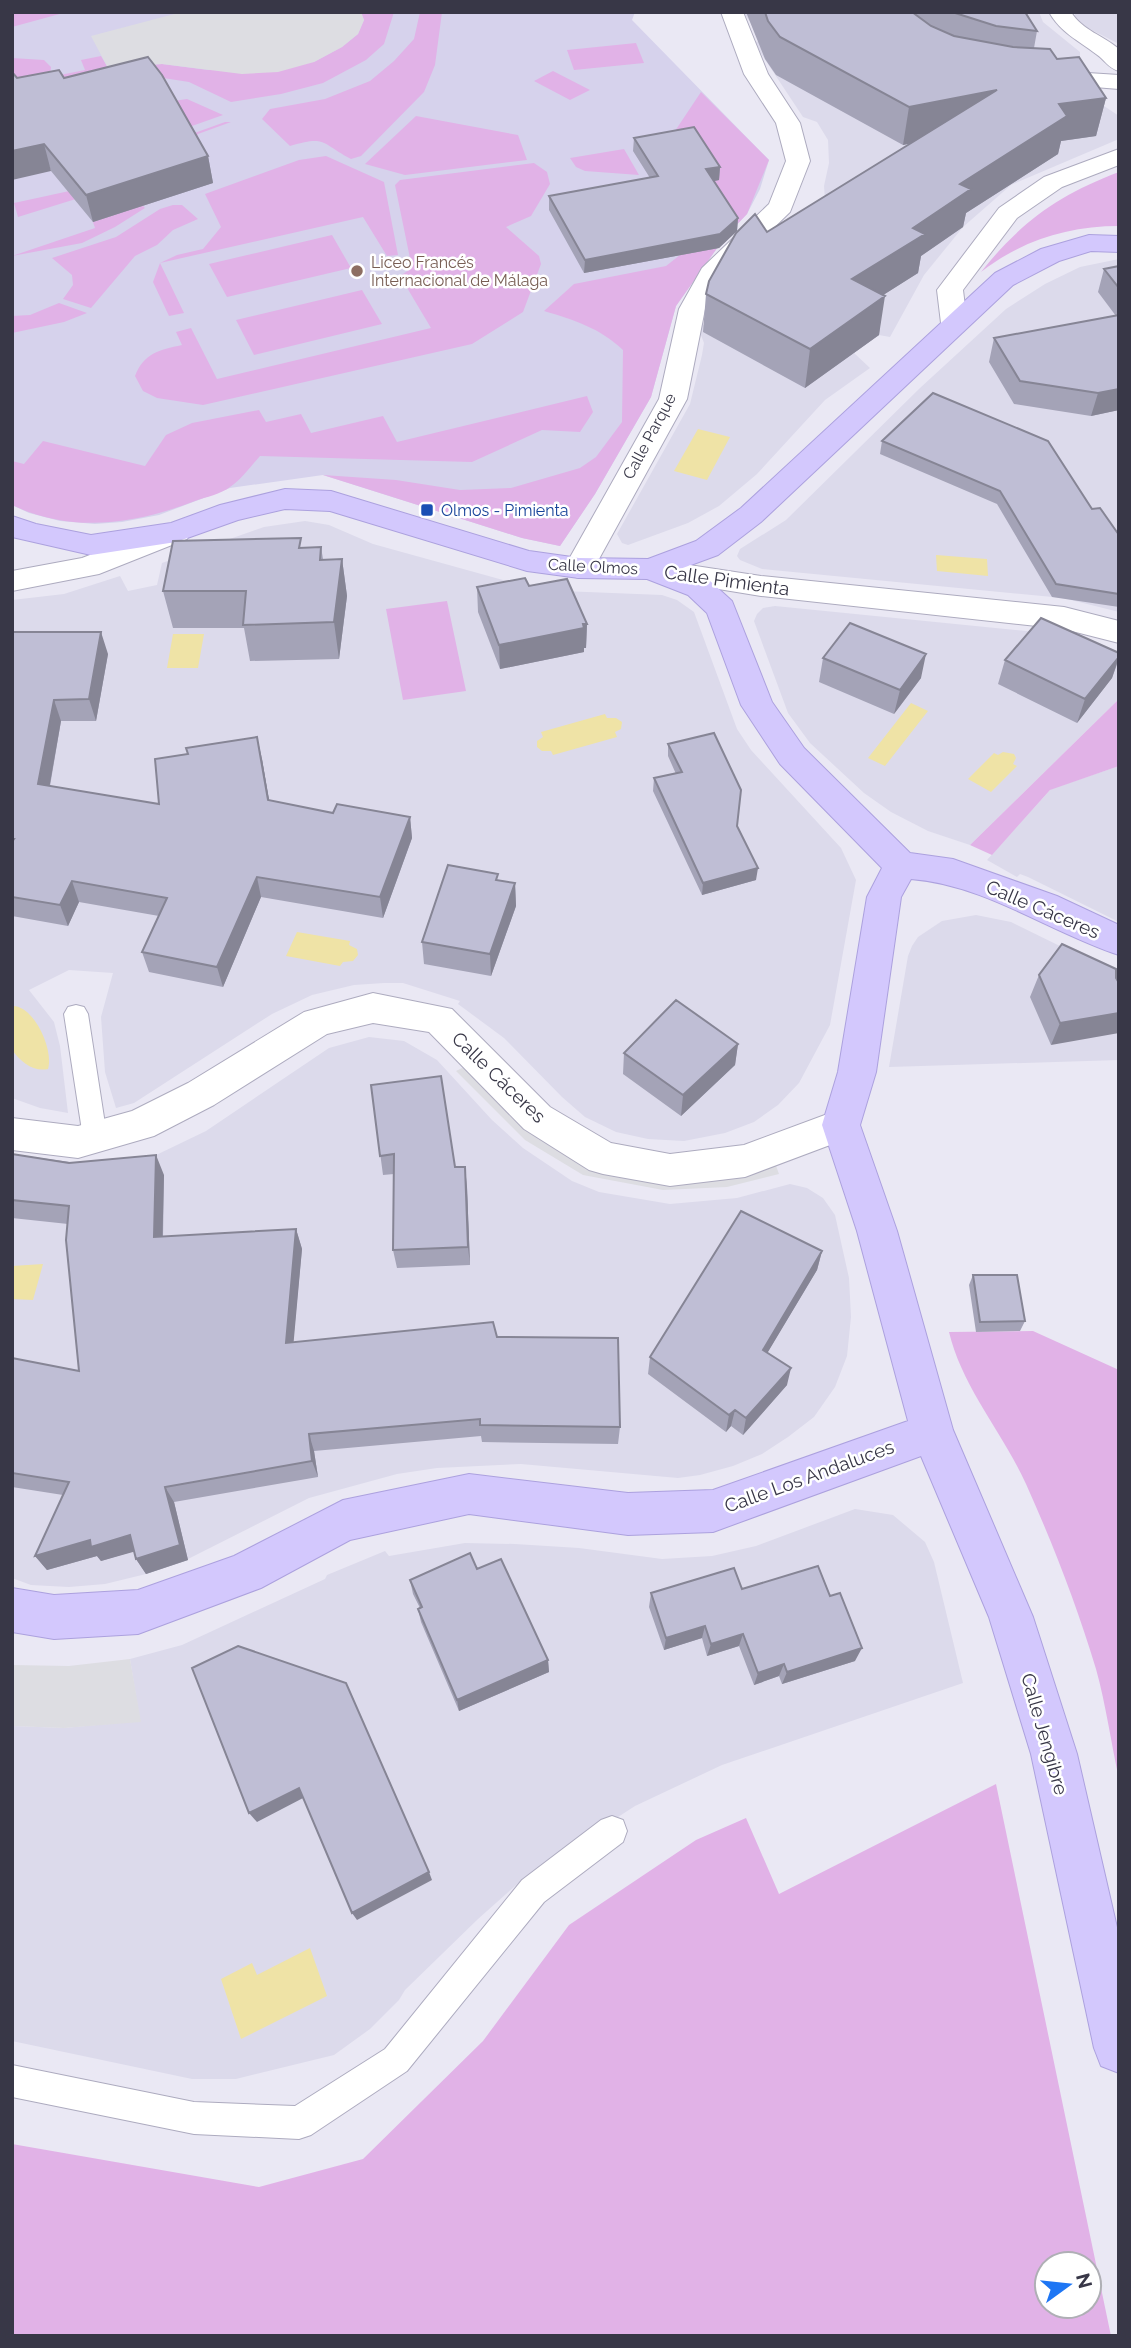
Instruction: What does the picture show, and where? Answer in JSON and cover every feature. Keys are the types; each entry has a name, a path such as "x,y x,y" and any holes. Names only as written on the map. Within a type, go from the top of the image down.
{"main road":[{"name":"Calle Olmos","path":"12,526 29,533 91,545 176,532 230,512 285,499 331,501 527,561 579,568 650,569 706,548 751,515 1004,279 1050,255 1089,243 1119,244"},
{"name":"Calle Pimienta","path":"650,569 698,588 721,608 757,705 792,756 901,865"},
{"name":"Calle Cáceres","path":"901,865 941,868 1045,905 1119,940"},
{"path":"901,865 884,897 857,1072 841,1125 877,1231 932,1432"},
{"name":"Calle Los Andaluces","path":"12,1610 54,1617 138,1612 245,1573 343,1521 469,1494 628,1514 713,1511 932,1432"},
{"name":"Calle Jengibre","path":"932,1432 1011,1617 1054,1754 1119,2048"}],"street":[{"name":"Calle Parque","path":"579,568 673,399 692,309 711,274 781,207 798,161 788,123 756,74 732,12"},
{"path":"1013,76 1115,74 1113,55 1066,25 1060,12"},
{"path":"954,323 950,290 1008,213 1053,182 1119,156"},
{"path":"12,581 88,567 176,532"},
{"name":"Calle Pimienta","path":"650,569 903,603 1064,618 1119,632"},
{"name":"Calle Cáceres","path":"12,1134 78,1142 141,1125 201,1094 317,1022 373,1007 439,1019 537,1118 603,1158 670,1170 745,1161 841,1125"}],"lane":[{"path":"76,1014 95,1138"},
{"path":"12,2081 194,2118 299,2123 396,2060 533,1891 612,1831"}],"shaded area":[{"path":"67,12 12,27 12,13"},
{"path":"182,12 361,12 364,20 358,34 342,47 314,62 278,72 242,74 162,64 108,68 91,36"},
{"path":"361,12 394,12 384,44 366,60 323,83 281,94 231,102 189,82 157,77 66,86 60,75 85,70 81,60 101,56 108,68 162,64 208,70 314,62 342,47 358,34 364,20"},
{"path":"420,12 442,12 435,65 424,92 361,156 351,159 317,141 290,146 262,119 270,109 325,99 370,81 394,61 414,39"},
{"name":"Liceo Francés Internacional de Málaga","path":"635,12 632,20 769,160 760,189 747,214 725,237 676,306 651,397 595,494 560,546 522,538 323,475 230,488 159,515 122,522 95,524 60,521 29,513 12,505 12,13"},
{"path":"743,12 869,12 1077,88 1119,116 1119,139 1011,185 963,227 924,275 890,337 879,335 854,353 870,368 825,400 757,474 719,506 688,523 628,545 622,543 617,534 690,404 704,343 699,330 734,304 825,200 824,186 829,163 828,140 817,122 803,117 762,55 755,42 763,40"},
{"path":"913,12 1039,12 1043,22 1080,52 1080,58 1067,65"},
{"path":"1075,12 1119,12 1119,44 1084,26 1075,16"},
{"path":"636,43 644,63 574,70 567,50"},
{"path":"12,58 44,60 51,67 50,76 12,92"},
{"path":"553,71 590,90 570,100 534,81"},
{"path":"701,92 769,160 747,214 725,237 676,306 651,397 595,494 560,546 522,538 323,475 396,480 460,490 511,488 580,468 596,457 622,422 623,350 596,330 544,311 574,284 666,266 680,255 675,131"},
{"path":"187,99 223,115 175,132 167,102"},
{"path":"416,116 518,135 527,160 405,175 365,164"},
{"path":"231,122 198,134 195,140 125,188 145,208 115,227 82,243 12,256 95,228 93,222 113,215 95,193 18,217 14,203 97,185 175,140"},
{"path":"624,149 639,175 585,171 576,167 570,158"},
{"path":"326,156 384,182 398,255 387,256 363,217 160,263 177,255 203,249 221,227 205,194 299,160"},
{"path":"534,163 547,172 550,184 531,216 506,227 539,256 541,264 523,312 472,344 203,405 157,398 143,391 135,376 143,362 159,351 182,345 176,332 191,328 217,379 431,328 400,276 412,268 395,185 400,180"},
{"path":"1119,172 1119,226 1081,229 1046,237 1012,252 981,272 1026,224 1042,212 1077,190"},
{"path":"182,205 198,219 173,230 157,245 135,256 91,308 63,299 73,285 72,275 52,258 116,237 160,209"},
{"path":"332,235 351,268 227,297 209,264"},
{"path":"1119,259 1119,612 1063,598 762,569 740,560 737,556 740,549 786,520 920,388 1006,309 1045,284 1080,267"},
{"path":"160,263 184,313 169,316 153,282"},
{"path":"362,290 382,324 254,355 236,320"},
{"path":"59,303 87,313 64,322 12,333 12,316 30,315"},
{"path":"587,396 593,412 580,432 542,430 472,462 260,456 238,480 222,492 172,509 127,520 81,523 58,520 12,505 12,461 24,464 43,441 145,466 166,435 192,423 259,410 266,422 301,414 311,433 383,416 397,442"},
{"path":"698,429 730,437 707,480 674,471"},
{"path":"305,521 329,525 373,544 503,580 562,591 662,595 677,600 694,612 737,729 751,750 841,848 856,880 830,1025 799,1083 778,1105 754,1122 725,1133 684,1141 648,1139 616,1132 585,1117 504,1038 458,1004 460,1001 403,983 384,983 354,985 312,995 272,1014 134,1103 116,1108 105,1072 101,1017 113,973 69,970 29,990 54,1022 60,1046 68,1113 40,1108 12,1098 12,600 64,594 120,576 128,591 157,585 162,563 264,527"},
{"path":"936,555 987,559 988,576 937,571"},
{"path":"447,601 466,691 403,700 386,609"},
{"path":"775,606 1046,633 1081,640 1119,652 1119,699 970,845 928,831 891,812 864,793 810,743 788,713 754,621 763,608"},
{"path":"173,634 204,634 198,668 167,668"},
{"path":"1119,699 1119,766 1050,790 992,855 970,845"},
{"path":"911,703 928,711 885,766 868,758"},
{"path":"605,714 607,718 616,718 622,722 621,729 615,732 617,737 553,755 551,751 542,751 537,747 537,741 543,737 541,732"},
{"path":"1003,752 1014,754 1016,758 1013,764 1017,766 991,792 968,779 994,753 998,755"},
{"path":"1119,766 1119,922 1028,877 1020,874 1017,877 987,860 1051,789"},
{"path":"976,915 1011,922 1119,975 1119,1060 889,1067 912,946 918,937 942,921"},
{"path":"297,932 350,941 349,945 357,949 358,955 353,961 343,962 340,966 286,956"},
{"path":"12,1006 20,1008 35,1020 48,1051 48,1069 37,1069 28,1065 12,1050"},
{"path":"369,1037 404,1041 437,1060 492,1120 523,1148 572,1181 599,1192 670,1204 737,1198 790,1184 807,1188 823,1198 835,1215 849,1278 851,1317 847,1356 835,1387 814,1417 762,1454 700,1475 678,1478 521,1464 437,1468 397,1474 309,1498 188,1559 146,1574 105,1584 69,1587 31,1585 12,1578 12,1173 152,1157 206,1131 329,1048"},
{"path":"468,1065 593,1165 775,1163 779,1174 727,1187 663,1190 583,1175 525,1140 456,1071"},
{"path":"43,1264 33,1300 12,1299 12,1266"},
{"path":"1033,1331 1119,1370 1119,1779 1096,1669 1064,1575 1026,1484 963,1372 949,1332"},
{"path":"855,1509 893,1515 925,1542 934,1562 963,1683 722,1765 635,1806 524,1878 405,1990 399,2000 370,2029 334,2055 236,2079 192,2079 12,2041 12,1726 64,1728 140,1721 130,1659 182,1645 325,1579 327,1575 385,1551 389,1556 465,1543 579,1548 662,1559 712,1556 756,1546"},
{"path":"130,1659 141,1722 64,1728 12,1726 12,1665 69,1666"},
{"path":"996,1784 1093,2250 1033,2250 1033,2320 1103,2320 1103,2298 1111,2336 12,2336 12,2144 259,2187 363,2159 483,2041 569,1925 696,1840 746,1818 779,1894"},
{"path":"310,1948 327,1996 241,2039 221,1979 252,1963 257,1975"}],"building":[{"path":"765,12 912,12 931,26 954,36 1013,47 1050,49 1057,59 1079,57 1106,98 1059,104 1067,116 960,184 971,189 913,228 925,234 852,279 885,296 810,349 706,294 709,281 736,233 755,214 767,232 997,90 909,107 780,37"},
{"path":"952,12 1025,12 1037,31 996,26"},
{"path":"148,57 162,75 208,156 86,195 44,144 12,151 12,72 17,78 59,70 64,78"},
{"path":"694,127 720,167 706,169 738,218 720,234 585,260 549,196 658,176 634,138"},
{"path":"1119,266 1119,288 1104,269"},
{"path":"1119,315 1119,389 1098,393 1020,381 994,338"},
{"path":"933,393 1048,441 1092,509 1100,508 1119,535 1119,594 1056,584 1000,491 882,441"},
{"path":"301,538 299,548 321,547 320,560 342,559 334,622 243,625 246,591 163,591 173,541"},
{"path":"525,578 529,586 567,579 587,624 583,624 584,628 499,645 477,587"},
{"path":"1041,618 1119,653 1119,657 1085,699 1005,660"},
{"path":"850,623 926,654 900,690 823,658"},
{"path":"12,632 101,632 89,699 54,700 38,784 159,804 155,759 188,754 186,748 257,737 268,800 333,813 337,804 410,817 380,897 257,877 217,967 142,952 167,898 72,881 60,905 12,897"},
{"path":"714,733 741,790 737,826 758,868 703,883 654,778 682,772 668,744"},
{"path":"448,865 498,874 496,880 515,883 490,954 422,942"},
{"path":"1062,944 1116,969 1119,1013 1060,1023 1039,975"},
{"path":"676,1000 738,1044 683,1095 624,1053"},
{"path":"441,1076 455,1167 465,1167 468,1247 393,1250 394,1154 380,1156 371,1085"},
{"path":"12,1154 69,1163 156,1155 154,1237 296,1229 286,1343 493,1322 497,1337 618,1338 620,1427 480,1425 480,1419 309,1434 312,1461 165,1487 180,1545 136,1559 130,1535 91,1547 90,1540 35,1556 69,1482 12,1473 12,1358 79,1371 66,1240 69,1206 12,1200"},
{"path":"741,1211 822,1251 763,1350 791,1368 746,1418 735,1410 729,1415 650,1357"},
{"path":"973,1275 1017,1275 1025,1321 980,1322"},
{"path":"470,1553 477,1569 501,1559 548,1660 457,1700 418,1609 422,1607 410,1580"},
{"path":"818,1566 830,1596 840,1593 862,1648 787,1672 784,1664 758,1673 743,1634 711,1644 705,1626 666,1638 651,1593 734,1568 742,1589"},
{"path":"238,1646 346,1683 429,1872 352,1913 299,1788 249,1813 192,1668"}],"place":[{"name":"Liceo Francés Internacional de Málaga","path":"357,271"},
{"name":"Olmos - Pimienta","path":"427,510"}]}
